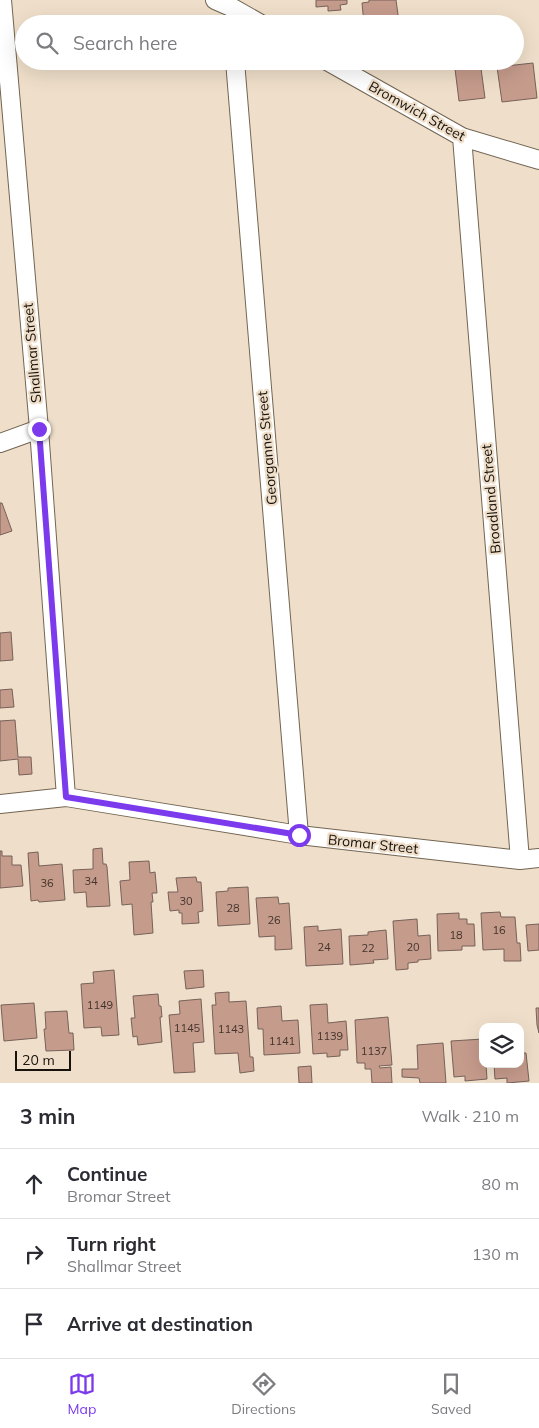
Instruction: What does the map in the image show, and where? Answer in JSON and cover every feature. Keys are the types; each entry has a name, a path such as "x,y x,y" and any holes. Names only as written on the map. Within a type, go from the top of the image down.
{"street":[{"name":"Shallmar Street","path":"2,0 8,171 39,429 66,797"},
{"path":"226,10 238,15"},
{"name":"Georganne Street","path":"237,70 299,835"},
{"name":"Bromwich Street","path":"343,70 462,137 539,160"},
{"name":"Broadland Street","path":"462,137 520,860"},
{"path":"0,443 39,429"},
{"name":"Bromar Street","path":"0,804 66,797 299,835 520,860 539,858"}],"building":[{"path":"316,0 347,0 347,4 340,5 341,10 328,11 328,6 316,7"},
{"path":"369,0 396,0 398,15 363,15 362,3 369,2"},
{"path":"533,63 537,98 502,102 497,70 524,70 524,64"},
{"path":"455,70 481,70 485,98 459,101"},
{"path":"0,503 2,503 12,531 0,535"},
{"path":"11,632 13,660 0,661 0,633"},
{"path":"12,689 14,707 0,708 0,690"},
{"path":"15,720 18,757 31,757 32,774 19,775 18,759 0,761 0,721"},
{"path":"102,848 103,864 106,864 107,867 110,906 87,907 86,892 74,893 73,870 93,869 93,849"},
{"path":"0,851 2,851 2,856 12,856 12,865 21,865 23,886 0,888"},
{"path":"38,852 39,866 62,864 65,900 31,901 28,853"},
{"path":"149,861 150,873 155,872 157,893 152,893 153,902 151,902 153,933 134,935 132,904 122,905 120,881 130,880 129,862"},
{"path":"196,877 197,882 201,882 203,911 198,912 199,923 182,924 182,913 179,913 179,910 170,911 168,892 178,892 176,878"},
{"path":"248,887 250,924 218,926 216,892 228,891 228,888"},
{"path":"278,897 279,904 289,903 292,949 275,950 275,936 259,937 256,898"},
{"path":"500,912 501,917 515,917 517,943 520,943 521,961 504,961 504,949 483,950 481,913"},
{"path":"459,913 459,919 467,919 467,924 474,924 475,946 462,946 462,950 438,951 437,914"},
{"path":"417,919 418,936 430,935 431,959 408,963 408,969 396,970 393,921"},
{"path":"539,924 539,950 528,951 526,925"},
{"path":"318,926 318,931 341,929 343,964 306,966 304,927"},
{"path":"386,930 388,959 373,960 374,963 350,965 349,936 368,935 368,932"},
{"path":"114,970 119,1035 102,1036 101,1027 84,1028 81,984 94,983 93,972"},
{"path":"203,970 204,987 186,989 184,971"},
{"path":"229,992 229,1002 246,1001 250,1057 253,1057 254,1071 240,1073 238,1053 215,1054 212,1005 216,1005 215,993"},
{"path":"158,994 162,1017 160,1017 162,1042 138,1045 137,1036 133,1037 131,1018 135,1018 133,996"},
{"path":"201,999 204,1042 193,1043 195,1072 174,1073 169,1015 180,1014 179,1001"},
{"path":"34,1003 37,1038 4,1041 1,1005"},
{"path":"327,1004 328,1023 346,1021 348,1050 340,1050 340,1056 327,1057 327,1053 313,1054 310,1005"},
{"path":"281,1006 282,1021 298,1020 300,1053 264,1055 263,1029 258,1029 257,1008"},
{"path":"536,1008 539,1008 539,1033 537,1025"},
{"path":"67,1011 69,1033 73,1033 74,1050 46,1051 45,1012"},
{"path":"388,1017 392,1065 379,1066 380,1068 391,1067 392,1083 372,1083 371,1069 365,1069 365,1063 357,1063 355,1020"},
{"path":"479,1039 479,1068 486,1068 487,1079 465,1081 465,1076 454,1077 451,1041"},
{"path":"443,1043 446,1083 420,1083 419,1078 402,1077 402,1069 418,1069 417,1045"},
{"path":"524,1053 526,1053 529,1081 507,1083 507,1078 495,1079 494,1068 524,1068"},
{"path":"311,1066 312,1083 299,1083 298,1067"}],"route":[{"path":"39,429 66,797 299,835"}]}
